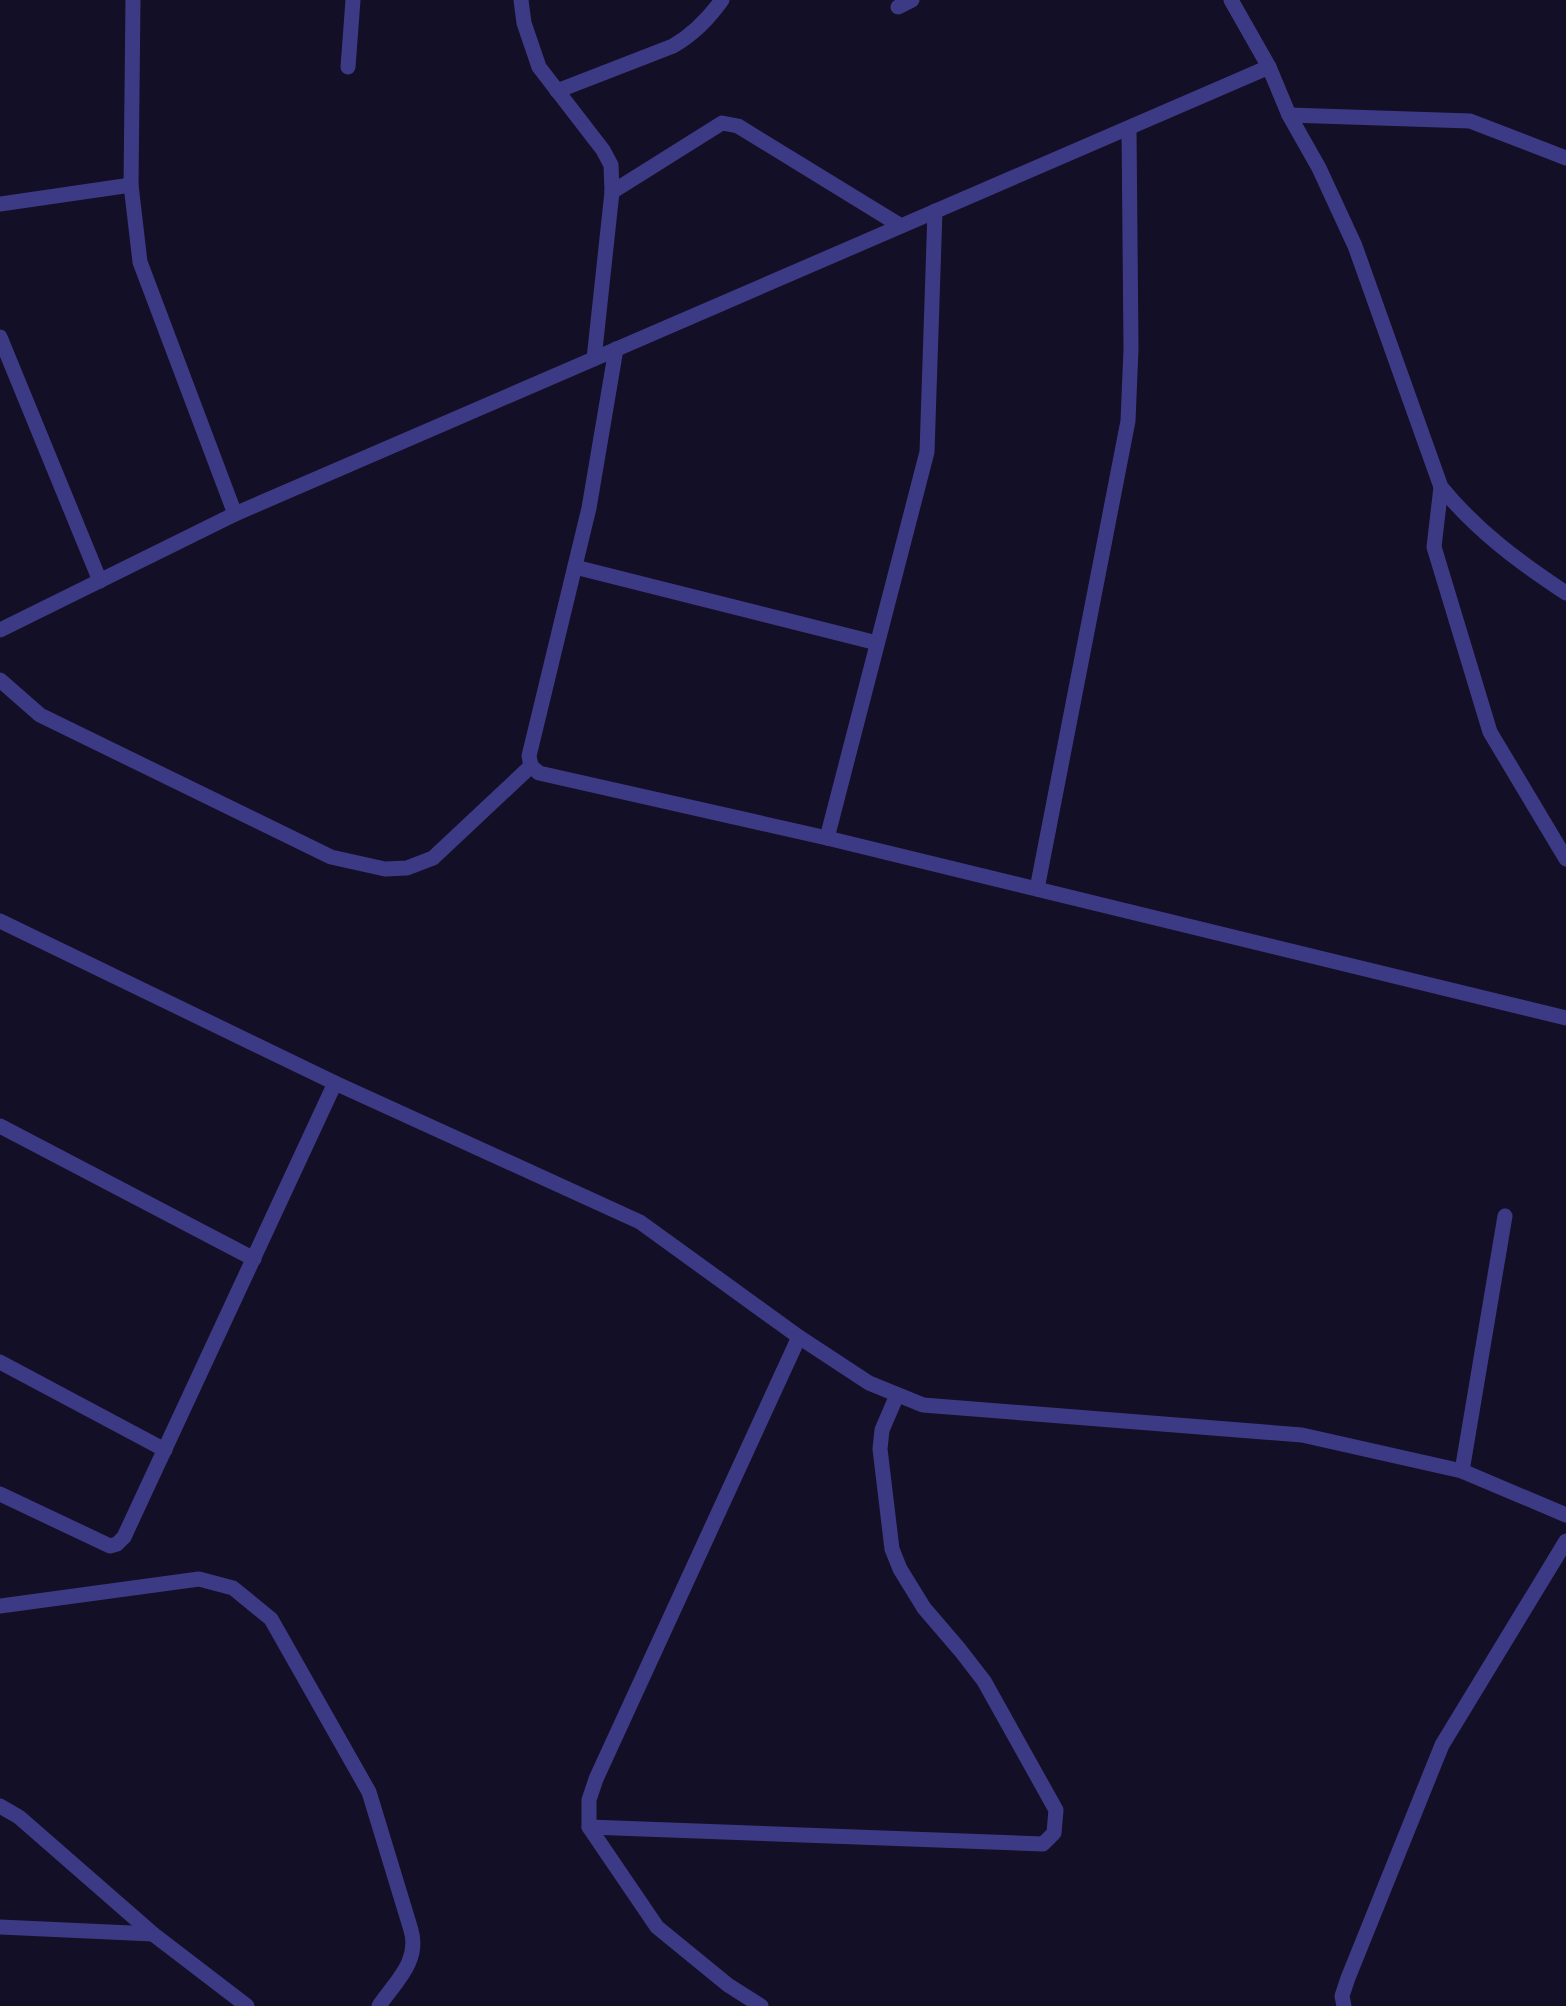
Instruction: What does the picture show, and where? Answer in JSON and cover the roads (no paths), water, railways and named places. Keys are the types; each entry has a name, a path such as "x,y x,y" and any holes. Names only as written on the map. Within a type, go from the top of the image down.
{"street":[{"path":"133,0 131,185 140,262 235,514"},
{"path":"348,67 353,0"},
{"path":"521,0 524,23 539,67 611,165 612,192 594,359"},
{"path":"556,91 673,46 690,36 710,17 722,0"},
{"path":"898,8 912,0"},
{"path":"1231,0 1269,67 1289,115 1319,168 1355,246 1441,487 1458,508 1499,547 1566,593"},
{"path":"0,630 235,514 1269,67"},
{"path":"1289,115 1470,121 1566,158"},
{"path":"612,192 722,123 738,126 901,226"},
{"path":"1037,889 1128,421 1131,349 1129,128"},
{"path":"0,204 131,185"},
{"path":"827,838 927,452 935,211"},
{"path":"0,337 100,580"},
{"path":"616,349 589,508 530,756 531,766 539,773 827,838 1566,1018"},
{"path":"1441,487 1434,547 1490,732 1566,859"},
{"path":"575,567 877,643"},
{"path":"0,680 40,715 331,857 385,869 407,868 433,858 531,766"},
{"path":"0,921 335,1083 640,1222 667,1244 799,1337 869,1383 897,1395 923,1404 1302,1435 1462,1471 1566,1515"},
{"path":"0,1494 110,1546 117,1545 124,1537 335,1083"},
{"path":"0,1126 254,1258"},
{"path":"1462,1471 1505,1216"},
{"path":"762,2006 728,1985 657,1927 589,1827 589,1800 596,1779 799,1337"},
{"path":"0,1362 165,1450"},
{"path":"589,1827 1043,1845 1054,1833 1056,1810 984,1681 924,1608 900,1569 892,1550 880,1449 882,1430 897,1395"},
{"path":"1344,2006 1342,1996 1348,1977 1442,1745 1566,1541"},
{"path":"0,1606 199,1579 232,1588 271,1619 369,1792 416,1946 412,1959 379,2006"},
{"path":"0,1806 19,1817 153,1934 247,2006"},
{"path":"0,1927 153,1934"}]}
